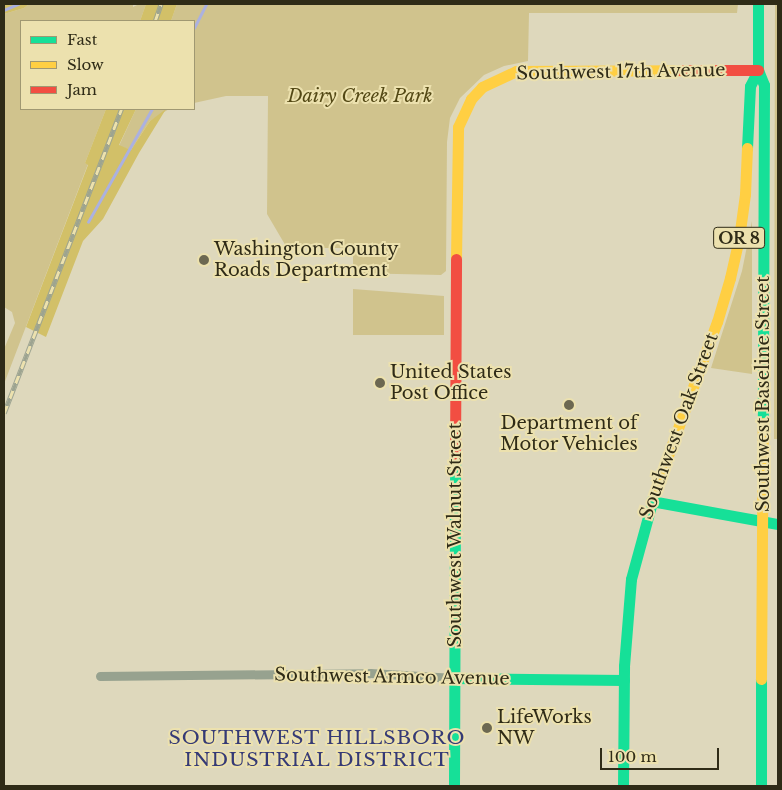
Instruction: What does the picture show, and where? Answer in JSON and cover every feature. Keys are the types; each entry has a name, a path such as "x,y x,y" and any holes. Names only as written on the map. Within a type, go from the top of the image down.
{"main road":[{"name":"Southwest Baseline Street","path":"758,4 758,70 764,85 761,786"},
{"name":"Southwest 17th Avenue","path":"486,84 504,74 524,70 758,70"},
{"name":"Southwest Oak Street","path":"623,786 626,621 631,579 651,501 714,331 730,278 739,238 745,194 750,86 758,70"},
{"name":"Southwest Walnut Street","path":"454,786 456,144 458,127 463,113 471,99 486,84"},
{"path":"651,501 778,524"},
{"name":"Southwest Armco Avenue","path":"454,678 624,680"}],"street":[{"name":"Southwest Armco Avenue","path":"100,676 370,673 454,678"}],"green space":[{"path":"29,4 133,4 133,7 139,4 146,4 140,20 20,20 20,110 106,110 85,163 88,164 4,384 4,349 15,323 12,312 4,307 4,14 24,8"},
{"name":"Dairy Creek Park","path":"177,4 738,4 737,13 529,13 528,61 504,66 484,75 460,98 450,118 447,142 446,271 441,275 353,273 353,248 287,248 267,214 268,96 226,96 195,103 195,20 171,20"},
{"path":"775,4 778,4 778,439 774,439"},
{"path":"136,110 167,110 150,121 131,150 119,146"},
{"path":"752,221 752,374 711,368 742,271"},
{"path":"353,289 444,296 444,335 353,335"}],"shaded area":[{"path":"4,4 29,4 24,8 4,14"},
{"path":"146,4 177,4 171,20 140,20"},
{"path":"106,110 136,110 119,145 131,150 150,121 165,110 139,153 103,219 83,241 46,337 26,327 88,165 85,163"}],"waterway":[{"path":"4,10 18,4"},
{"path":"195,26 206,4"},
{"path":"88,222 151,110"}],"railway":[{"path":"155,20 161,4"},
{"path":"4,413 121,110"}],"traffic: fast":[{"path":"758,4 758,70 764,85 763,423"},
{"path":"747,148 750,86 758,70"},
{"path":"454,786 455,459"},
{"path":"623,786 624,666 631,579 655,491"},
{"path":"651,501 778,524"},
{"path":"454,678 624,680"},
{"path":"761,679 761,786"}],"traffic: slow":[{"path":"456,259 458,127 471,99 482,87 516,71 680,70"},
{"path":"655,491 717,322 730,278 739,238 745,194 747,148"},
{"path":"761,679 763,423"}],"traffic: jam":[{"path":"680,70 758,70"},
{"path":"455,459 456,259"}],"place":[{"name":"Washington County Roads Department","path":"204,260"},
{"name":"United States Post Office","path":"380,383"},
{"name":"Department of Motor Vehicles","path":"569,405"},
{"name":"LifeWorks NW","path":"487,728"}],"district":[{"name":"SOUTHWEST HILLSBORO INDUSTRIAL DISTRICT","path":"317,749"}]}
